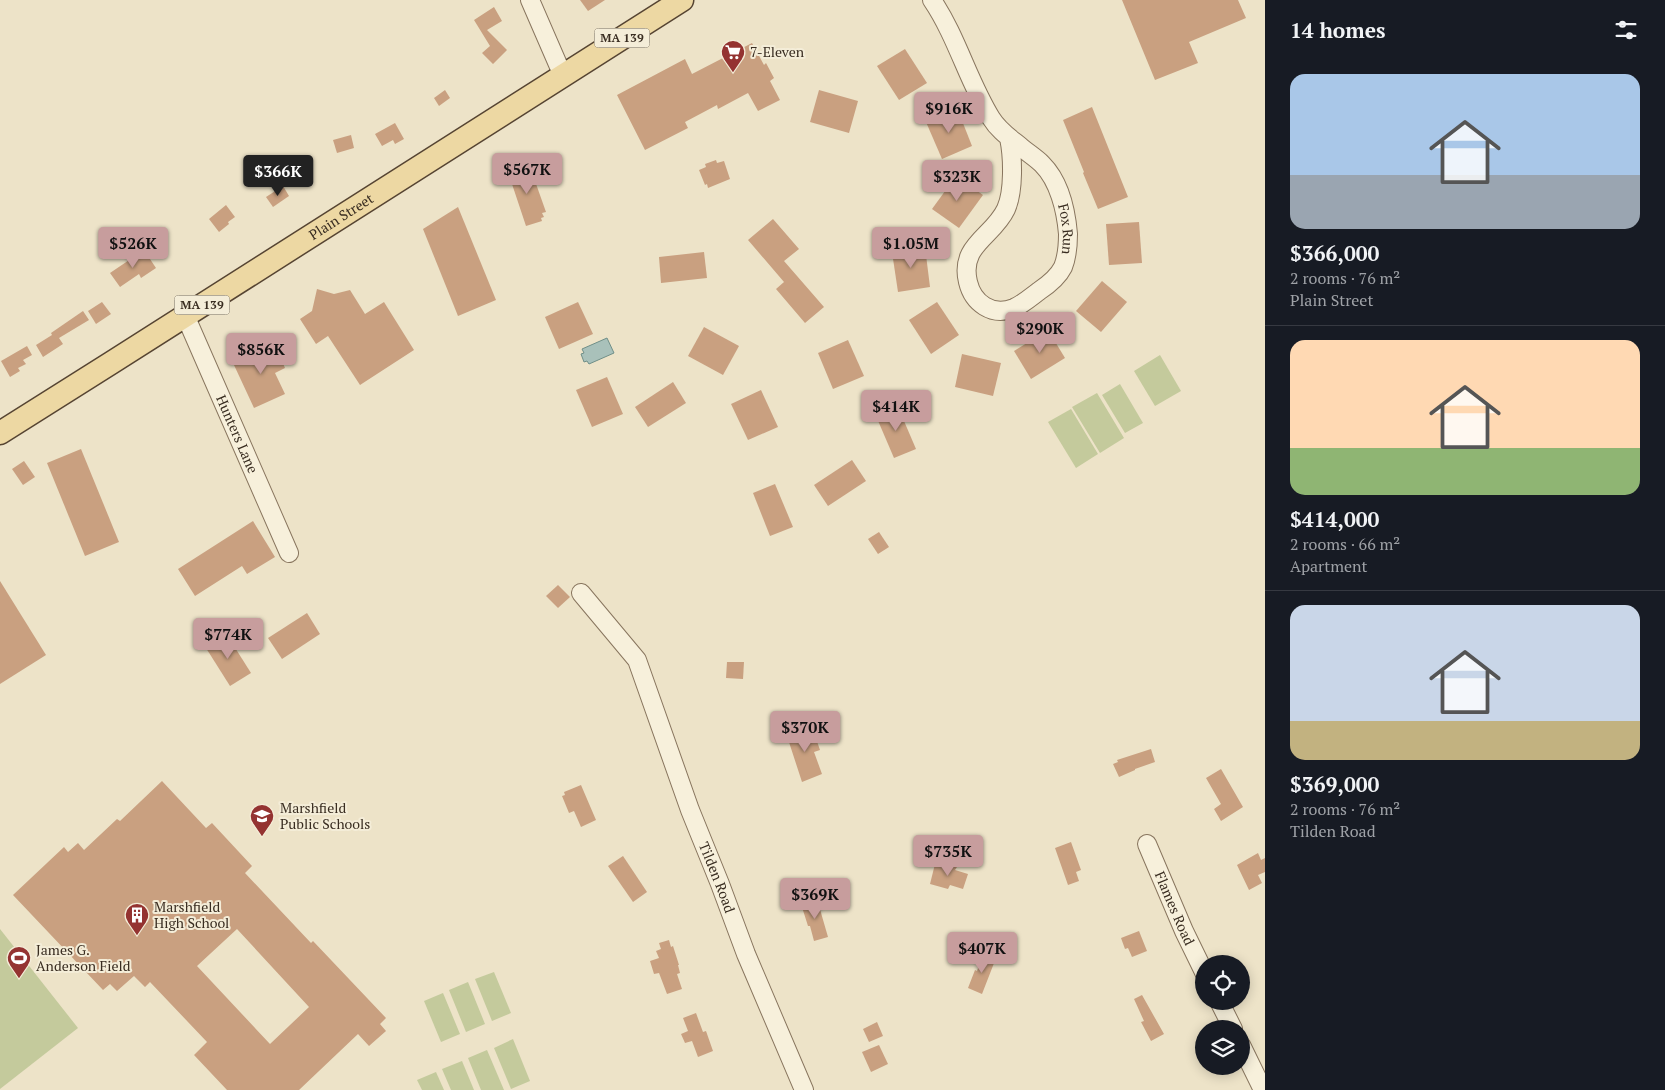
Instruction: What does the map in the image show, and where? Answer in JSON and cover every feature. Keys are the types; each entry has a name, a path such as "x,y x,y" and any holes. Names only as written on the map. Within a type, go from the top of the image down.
{"main road":[{"name":"Plain Street","path":"0,432 111,364 185,315 682,0"}],"street":[{"path":"530,0 563,76"},
{"name":"Fox Run","path":"932,0 952,36 988,112 998,128 1042,164 1054,181 1062,200 1068,236 1067,253 1062,268 1055,278 1023,302 1014,308 1004,311 987,308 980,304 971,291 966,275 966,266 970,252 1006,209 1011,189 1010,138"},
{"name":"Hunters Lane","path":"185,315 289,553"},
{"name":"Tilden Road","path":"580,593 637,660 690,810 746,954 804,1090"},
{"name":"Flames Road","path":"1147,844 1196,955"},
{"path":"1250,1063 1263,1090"}],"green space":[{"path":"1160,355 1181,391 1155,406 1134,371"},
{"path":"1120,384 1143,423 1125,433 1102,395"},
{"path":"1097,393 1124,438 1100,453 1072,407"},
{"path":"1071,409 1098,454 1076,468 1048,422"},
{"name":"James G. Anderson Field","path":"0,929 78,1028 0,1089"},
{"path":"494,972 511,1013 492,1021 475,979"},
{"path":"468,982 485,1024 466,1032 449,990"},
{"path":"443,993 460,1034 441,1042 424,1001"},
{"path":"513,1039 530,1081 511,1089 494,1048"},
{"path":"487,1050 504,1090 481,1090 468,1058"},
{"path":"462,1061 474,1090 451,1090 442,1069"},
{"path":"436,1072 444,1090 422,1090 417,1080"}],"water":[{"path":"607,338 614,353 589,364 587,361 584,362 581,354 584,353 582,349"}],"building":[{"path":"580,0 605,0 588,11"},
{"path":"1122,0 1238,0 1246,18 1189,42 1198,63 1155,80"},
{"path":"494,7 502,21 487,30 507,50 493,64 482,53 490,46 474,20"},
{"path":"752,43 764,65 766,63 774,78 770,81 780,100 758,111 748,93 718,109 717,105 685,122 688,128 645,150 617,95 685,59 692,74"},
{"path":"905,49 927,83 899,100 877,66"},
{"path":"445,90 450,98 439,106 434,98"},
{"path":"819,90 858,101 849,133 810,122"},
{"path":"1092,107 1128,197 1098,209 1063,120"},
{"path":"957,108 972,146 942,159 926,122"},
{"path":"395,123 404,139 395,144 393,140 382,146 375,134"},
{"path":"351,135 354,148 337,153 333,140"},
{"path":"716,160 717,163 724,161 730,179 708,188 699,170 706,167 705,164"},
{"path":"523,164 526,171 528,170 532,182 535,181 546,212 542,213 544,217 541,218 542,221 526,226 507,169"},
{"path":"956,176 983,195 959,228 932,209"},
{"path":"283,186 289,196 273,207 266,197"},
{"path":"226,205 235,217 219,232 209,219"},
{"path":"458,207 496,300 458,316 423,229"},
{"path":"773,219 799,249 784,261 824,307 805,323 776,289 784,282 748,240"},
{"path":"1139,222 1142,263 1109,265 1106,224"},
{"path":"925,247 930,287 898,292 892,252"},
{"path":"144,250 156,268 141,278 139,274 120,287 110,273"},
{"path":"704,252 707,278 661,283 659,257"},
{"path":"1102,281 1127,302 1101,332 1076,311"},
{"path":"317,289 334,294 350,290 365,314 384,302 414,350 360,385 328,336 316,344 300,319 312,311"},
{"path":"102,302 111,314 96,324 88,311"},
{"path":"578,302 593,334 559,349 545,317"},
{"path":"937,302 959,335 931,354 909,320"},
{"path":"83,311 89,320 59,338 63,344 43,357 36,345"},
{"path":"704,327 739,346 723,375 688,356"},
{"path":"1048,330 1065,358 1031,379 1014,351"},
{"path":"848,340 864,376 833,389 818,353"},
{"path":"27,346 32,355 23,360 26,364 18,368 20,371 10,377 1,361"},
{"path":"276,347 285,368 275,373 285,394 254,408 234,365 241,362 238,357 258,348 260,351 265,348 267,351"},
{"path":"962,354 1001,363 993,396 955,387"},
{"path":"607,377 623,414 592,427 576,390"},
{"path":"673,382 686,403 648,427 635,407"},
{"path":"761,390 778,427 748,440 731,404"},
{"path":"898,407 916,449 894,458 876,416"},
{"path":"81,449 119,542 85,556 47,463"},
{"path":"852,460 866,481 828,506 814,485"},
{"path":"24,461 35,477 23,485 12,469"},
{"path":"775,484 793,527 770,536 753,493"},
{"path":"253,521 275,557 247,574 242,566 195,596 178,569"},
{"path":"879,532 889,547 878,554 868,539"},
{"path":"0,581 46,655 0,684"},
{"path":"558,585 570,597 558,608 546,596"},
{"path":"307,613 320,634 282,659 268,638"},
{"path":"227,635 251,673 230,686 206,648"},
{"path":"727,662 744,662 743,679 726,678"},
{"path":"812,727 820,750 814,752 822,774 802,782 787,736"},
{"path":"1151,749 1155,762 1119,777 1113,764 1118,762 1117,760"},
{"path":"1221,769 1243,807 1221,821 1214,809 1221,804 1206,778"},
{"name":"Marshfield High School","path":"162,781 206,828 212,823 252,866 245,873 386,1018 380,1024 386,1031 369,1046 358,1034 299,1090 227,1090 194,1055 207,1042 150,982 145,987 134,976 117,991 110,984 103,990 13,895 64,847 68,852 78,843 84,850 117,819 120,821","holes":["237,929 309,1007 270,1044 197,966"]},
{"path":"581,785 596,820 581,827 574,811 569,813 562,796 565,795 564,792"},
{"path":"1071,842 1081,870 1076,872 1079,881 1068,885 1055,848"},
{"path":"1258,853 1261,860 1265,858 1265,872 1258,875 1262,883 1249,890 1237,865"},
{"path":"623,856 647,892 633,902 608,866"},
{"path":"945,863 957,867 955,870 968,874 963,889 950,885 948,889 930,884 935,864 944,867"},
{"path":"817,899 828,937 814,941 801,904"},
{"path":"1139,931 1147,951 1132,957 1128,948 1125,949 1121,938"},
{"path":"669,940 679,965 680,973 677,974 682,989 667,994 659,973 654,974 650,961 659,958 656,951 661,949 659,943"},
{"path":"983,954 996,958 982,994 968,988"},
{"path":"1142,995 1164,1034 1151,1041 1141,1022 1144,1021 1134,999"},
{"path":"696,1013 703,1032 706,1031 713,1051 698,1057 692,1041 685,1043 681,1034 688,1031 683,1018"},
{"path":"877,1022 883,1036 869,1042 863,1029"},
{"path":"879,1045 888,1064 871,1072 862,1052"}],"place":[{"name":"7-Eleven","path":"733,73"},
{"name":"Marshfield Public Schools","path":"262,837"},
{"name":"Marshfield High School","path":"137,936"},
{"name":"James G. Anderson Field","path":"19,979"}]}
